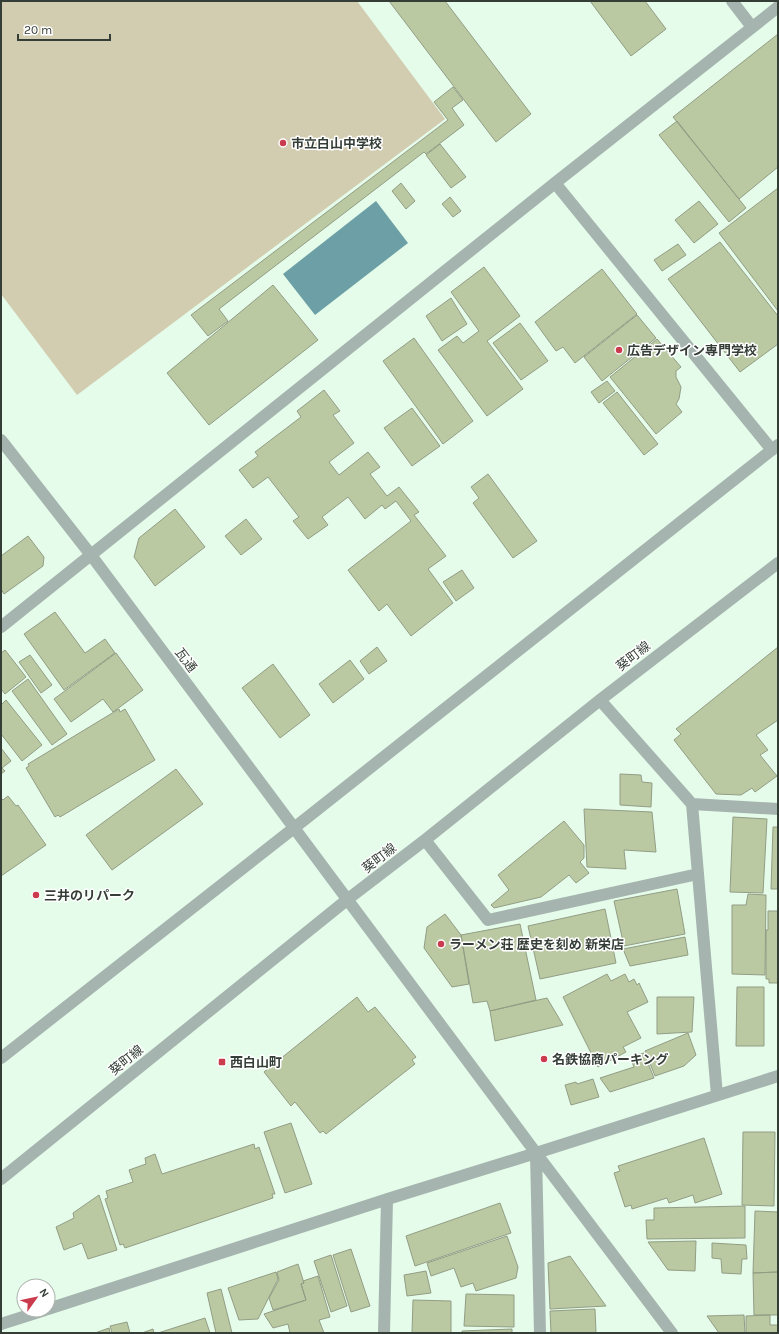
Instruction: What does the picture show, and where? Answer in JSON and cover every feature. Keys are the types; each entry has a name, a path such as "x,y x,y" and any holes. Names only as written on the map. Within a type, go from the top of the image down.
{"street":[{"path":"732,1 752,27"},
{"path":"1,627 778,6"},
{"path":"1,1058 775,447 555,183"},
{"name":"瓦通","path":"1,440 91,555 536,1153 672,1333"},
{"name":"葵町線","path":"1,1179 348,899 425,840 600,700 778,563"},
{"path":"600,700 692,804 717,1095"},
{"path":"692,804 778,809"},
{"path":"425,840 488,920 698,874"},
{"path":"56,1306 387,1199 778,1076"},
{"path":"536,1153 540,1333"},
{"path":"384,1333 387,1199"},
{"path":"1,1324 20,1318"}],"shaded area":[{"path":"1,1 357,1 445,119 77,395 1,294"}],"water":[{"path":"376,201 408,243 315,315 283,274"}],"building":[{"path":"389,1 445,1 531,114 496,142"},
{"path":"590,1 645,1 666,29 631,56"},
{"path":"778,34 778,167 739,199 673,117"},
{"path":"453,87 463,100 452,108 464,125 426,154 424,152 219,309 228,321 208,336 191,315 448,120 434,102"},
{"path":"677,121 746,208 729,222 659,135"},
{"path":"440,144 466,177 451,188 426,155"},
{"path":"401,183 415,201 406,209 392,191"},
{"path":"778,188 778,311 719,233"},
{"path":"450,197 461,211 453,217 442,204"},
{"path":"699,201 718,224 694,243 675,220"},
{"path":"720,242 778,316 778,344 740,372 668,279"},
{"path":"678,244 686,255 662,271 654,260"},
{"path":"484,267 520,316 487,341 523,389 487,416 438,350 457,336 463,343 479,331 451,292"},
{"path":"602,269 637,314 575,363 563,347 556,351 535,322"},
{"path":"273,285 318,340 209,425 167,373"},
{"path":"451,298 467,324 442,341 426,316"},
{"name":"広告デザイン専門学校","path":"637,315 656,338 602,381 584,357"},
{"path":"520,323 548,361 521,380 493,343"},
{"path":"414,338 473,421 443,444 383,361"},
{"path":"657,339 681,367 676,371 676,377 681,387 679,399 676,404 682,412 656,434 610,377"},
{"path":"607,381 615,391 599,403 591,392"},
{"path":"324,390 340,411 333,415 354,443 329,462 339,475 368,452 380,467 370,474 387,496 399,487 419,512 414,515 446,556 428,569 453,603 411,636 387,604 379,611 348,570 411,521 396,501 385,509 382,505 365,519 348,497 322,517 328,525 308,539 293,521 299,517 268,477 253,488 239,470 258,456 255,452 301,417 297,411"},
{"path":"617,392 658,444 644,455 603,403"},
{"path":"412,408 440,446 412,466 384,428"},
{"path":"488,474 537,541 513,558 473,503 479,498 471,487"},
{"path":"175,509 205,547 155,586 134,557 139,538"},
{"path":"246,519 262,539 241,555 225,536"},
{"path":"28,536 44,557 43,566 4,594 1,589 1,556"},
{"path":"462,570 474,588 456,601 443,582"},
{"path":"55,612 85,653 105,639 115,653 64,690 24,634"},
{"path":"377,647 387,661 369,674 360,661"},
{"path":"778,647 778,720 756,735 768,750 760,755 777,776 755,792 752,788 741,795 716,794 674,740 681,734 676,729"},
{"path":"5,650 26,677 5,694 1,689 1,653"},
{"path":"116,653 143,690 113,712 103,699 71,722 54,699"},
{"path":"30,655 52,685 41,693 19,662"},
{"path":"350,660 364,679 333,703 319,684"},
{"path":"273,664 310,715 280,738 242,688"},
{"path":"28,679 67,734 52,745 12,691"},
{"path":"6,700 42,745 22,761 1,734 1,705"},
{"path":"119,709 120,712 125,709 155,760 60,817 58,815 55,817 26,768 29,766 28,764"},
{"path":"1,748 11,761 2,768 5,771 1,774"},
{"path":"176,769 203,804 112,870 86,835"},
{"path":"620,774 641,775 642,782 652,783 651,807 620,805"},
{"path":"8,796 16,806 18,805 46,845 1,876 1,798 3,800"},
{"path":"584,809 652,812 656,852 624,850 626,869 587,867"},
{"path":"733,817 767,819 763,893 730,892"},
{"path":"564,821 584,845 584,858 580,862 589,873 576,883 569,875 541,897 494,908 491,905 509,890 498,875"},
{"path":"773,827 778,827 778,889 771,889"},
{"path":"677,889 685,934 624,946 614,901"},
{"path":"748,894 766,895 765,975 732,974 732,905 746,905"},
{"path":"605,909 616,963 540,979 528,926"},
{"path":"768,911 778,911 778,983 769,983 769,979 766,979 766,930 768,930"},
{"path":"445,914 461,935 469,984 452,987 424,948 427,927"},
{"path":"520,924 536,1000 490,1011 487,1001 473,1003 461,935"},
{"path":"685,937 688,955 630,966 623,949"},
{"path":"607,974 611,981 625,974 629,982 634,979 637,985 639,983 648,1002 627,1012 641,1038 623,1047 626,1052 598,1067 563,997"},
{"path":"737,987 764,987 764,1046 736,1046"},
{"path":"357,997 368,1012 375,1007 416,1057 412,1060 415,1064 326,1134 323,1131 320,1133 295,1102 291,1106 264,1072"},
{"path":"657,997 694,997 692,1032 657,1034"},
{"path":"547,998 563,1025 495,1041 490,1011"},
{"path":"688,1033 696,1055 684,1066 655,1076 645,1051"},
{"path":"644,1053 654,1078 610,1092 600,1078 634,1067 630,1057"},
{"path":"593,1079 599,1097 571,1105 565,1085 576,1082 577,1084"},
{"path":"291,1123 312,1184 285,1193 264,1132"},
{"path":"743,1132 775,1132 774,1206 742,1205"},
{"path":"704,1138 722,1194 695,1203 693,1195 669,1203 667,1198 632,1209 631,1205 625,1207 614,1173 620,1171 618,1166"},
{"path":"254,1144 255,1149 259,1147 275,1194 272,1194 273,1198 125,1248 123,1244 120,1245 105,1199 108,1198 106,1191 133,1182 129,1170 146,1164 145,1158 155,1154 162,1174"},
{"path":"99,1195 117,1250 88,1259 82,1243 64,1250 56,1227 74,1218 73,1213"},
{"path":"500,1203 511,1233 415,1266 406,1236"},
{"path":"745,1206 745,1238 647,1239 646,1220 654,1220 654,1208"},
{"path":"755,1211 778,1212 778,1272 753,1273"},
{"path":"507,1236 518,1267 516,1278 476,1291 473,1283 461,1287 454,1268 431,1276 427,1263"},
{"path":"696,1241 695,1271 668,1270 648,1242"},
{"path":"712,1243 746,1245 747,1259 742,1259 741,1274 722,1273 721,1259 712,1258"},
{"path":"351,1249 370,1306 351,1312 333,1255"},
{"path":"331,1255 347,1306 331,1312 314,1261"},
{"path":"570,1256 606,1306 550,1309 548,1263"},
{"path":"298,1264 304,1283 301,1284 306,1300 273,1310 269,1298 279,1280 277,1272"},
{"path":"426,1271 431,1293 407,1296 404,1275"},
{"path":"276,1272 278,1279 258,1319 239,1320 228,1288"},
{"path":"778,1272 778,1315 754,1315 753,1273"},
{"path":"318,1276 330,1317 319,1320 324,1333 290,1333 288,1324 273,1328 264,1314 306,1300 301,1284 304,1283 303,1281"},
{"path":"221,1289 232,1333 216,1333 207,1293"},
{"path":"466,1294 514,1295 514,1327 464,1326"},
{"path":"413,1300 451,1301 451,1333 412,1333"},
{"path":"595,1309 596,1333 551,1333 550,1311"},
{"path":"744,1315 745,1333 719,1333 707,1316"},
{"path":"770,1315 770,1325 778,1325 778,1333 746,1333 746,1316"},
{"path":"205,1318 210,1333 158,1333"},
{"path":"127,1322 130,1333 112,1333 110,1326"},
{"path":"109,1328 110,1333 95,1333"},
{"path":"153,1329 154,1333 142,1333"},
{"path":"512,1329 512,1333 462,1333 462,1331"}],"place":[{"name":"市立白山中学校","path":"283,143"},
{"name":"広告デザイン専門学校","path":"619,350"},
{"name":"三井のリパーク","path":"36,895"},
{"name":"ラーメン荘 歴史を刻め 新栄店","path":"441,944"},
{"name":"名鉄協商パーキング","path":"544,1059"},
{"name":"西白山町","path":"222,1062"}]}
